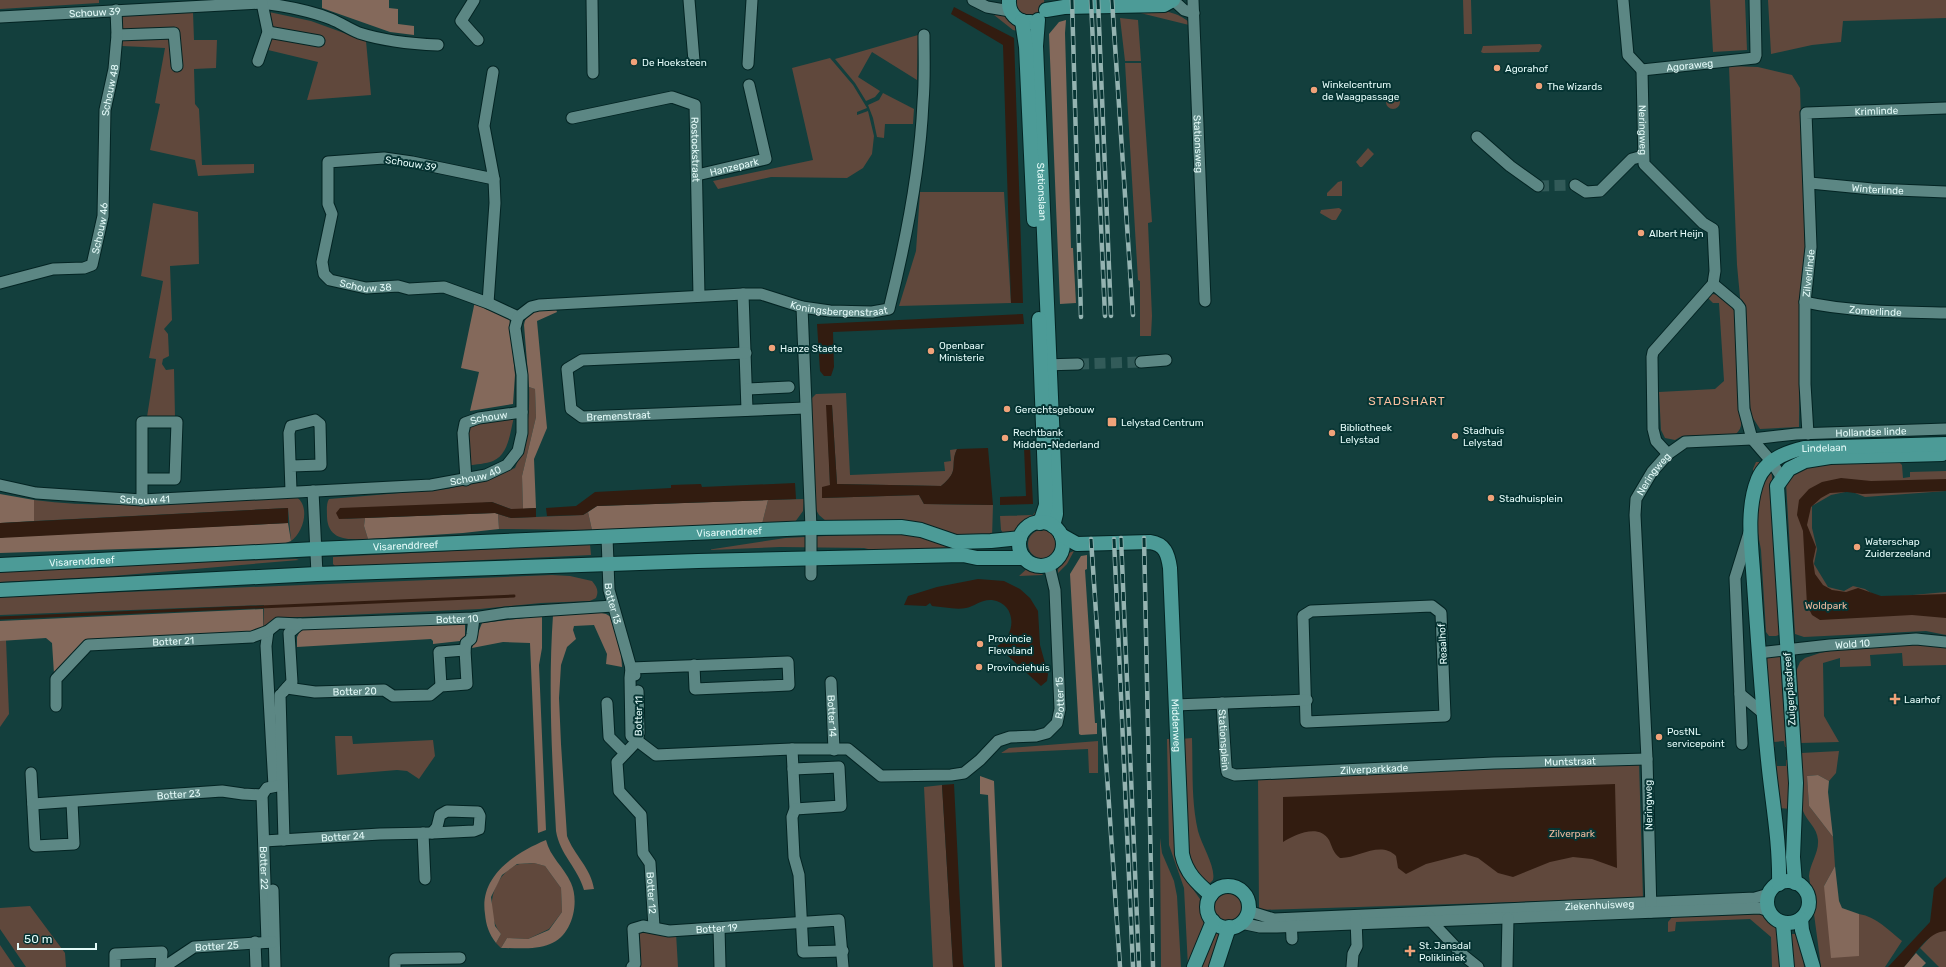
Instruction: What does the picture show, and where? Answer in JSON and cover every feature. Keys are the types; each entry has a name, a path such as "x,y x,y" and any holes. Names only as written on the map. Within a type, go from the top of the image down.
{"main road":[{"path":"1010,6 1015,17 1022,21 1028,22 1044,10 1060,8 1164,5 1173,0"},
{"name":"Stationslaan","path":"1044,10 1036,46 1045,365"},
{"name":"Stationslaan","path":"1022,21 1026,47 1045,365"},
{"path":"1045,365 1056,514 1051,528 1062,551"},
{"name":"Lindelaan","path":"1752,523 1752,501 1759,478 1771,461 1790,452 1804,448 1946,444"},
{"name":"Lindelaan","path":"1776,494 1777,486 1789,470 1805,461 1830,457 1946,453"},
{"name":"Zuigerplasdreef","path":"1776,494 1796,790 1793,857 1795,883"},
{"path":"1752,523 1758,653 1767,754 1778,844 1779,884"},
{"name":"Visarenddreef","path":"0,565 316,549 811,528 901,527 921,530 956,542 1020,538"},
{"path":"1024,558 1019,545 1020,538 1028,527 1051,528 1077,544"},
{"name":"Middenweg","path":"1077,544 1150,542 1162,546 1168,556 1170,568 1182,854 1187,872 1211,895"},
{"path":"0,590 317,574 810,558 855,559 963,555 977,558 1024,558 1036,566 1049,565 1058,559 1062,551 1077,544"},
{"path":"1787,881 1795,883 1804,889 1809,899 1808,910 1801,919 1789,923 1783,923 1772,916 1769,910 1769,894 1779,884 1787,881"},
{"path":"1216,967 1240,920 1247,899 1244,894 1235,887 1222,886 1211,895 1207,907 1213,921 1218,925 1240,920"},
{"path":"1801,919 1802,930 1812,967"},
{"path":"1194,967 1213,921"},
{"path":"1783,923 1787,967"}],"street":[{"path":"474,0 461,21 478,40"},
{"path":"592,0 593,73"},
{"path":"689,0 694,61"},
{"path":"748,64 752,0"},
{"path":"973,0 987,7 1010,6"},
{"path":"979,0 993,0"},
{"path":"1173,0 1184,10 1194,13"},
{"name":"Stationsweg","path":"1194,0 1205,301"},
{"path":"1623,0 1628,55 1642,70"},
{"name":"Agoraweg","path":"1642,70 1754,58 1756,55 1755,0"},
{"path":"258,61 268,32 262,3"},
{"name":"Schouw 39","path":"0,17 262,3 286,6 331,19 359,33 412,44 438,45"},
{"name":"Schouw 48","path":"103,144 105,110 114,69 117,35 116,10"},
{"path":"268,32 319,41"},
{"path":"117,35 174,33 177,66"},
{"name":"Koningsbergenstraat","path":"518,317 531,307 539,305 743,294 761,294 802,307 830,312 872,312 889,309 904,249 920,146 924,101 924,35"},
{"name":"Neringweg","path":"1642,70 1644,164 1703,223 1713,229 1715,271 1713,284 1653,352 1651,363 1653,429 1656,441 1668,454 1652,472 1636,499 1637,552 1647,759 1651,908"},
{"path":"488,303 494,231 494,179 484,126 493,72"},
{"name":"Hanzepark","path":"697,175 766,159 750,85"},
{"name":"Rostockstraat","path":"572,118 672,97 695,105 699,296"},
{"name":"Krimlinde","path":"1806,113 1946,108"},
{"name":"Zilverlinde","path":"1806,113 1810,184 1811,247 1805,302 1805,384 1808,434"},
{"path":"1477,137 1510,166 1538,186"},
{"name":"Schouw 46","path":"0,283 53,269 84,268 92,265 102,216 103,144"},
{"path":"1575,185 1586,192 1600,191 1632,159 1643,156"},
{"name":"Schouw 39","path":"328,162 384,158 412,162 494,179"},
{"name":"Schouw 38","path":"328,162 328,204 332,214 322,262 324,274 330,280 366,288 398,286 409,289 444,287 488,303 518,317"},
{"name":"Winterlinde","path":"1810,184 1872,189 1946,192"},
{"path":"1713,284 1740,308 1744,409 1752,439 1771,461 1782,478"},
{"path":"743,294 747,410"},
{"name":"Zomerlinde","path":"1805,302 1830,307 1917,313 1946,313"},
{"path":"802,307 811,528 811,575"},
{"name":"Schouw 40","path":"313,491 431,485 466,480 486,475 507,465 518,451 522,433 522,375 515,328 518,317"},
{"name":"Bremenstraat","path":"746,353 582,360 567,369 571,409 582,417 805,408"},
{"path":"1141,362 1166,360"},
{"path":"1045,365 1078,364"},
{"path":"747,389 789,387"},
{"name":"Schouw","path":"466,480 463,433 465,423 479,418 522,412"},
{"path":"290,466 321,465 320,424 315,420 291,426 289,433 290,466 292,491"},
{"path":"142,479 175,479 177,422 142,422 142,479 142,500"},
{"name":"Hollandse linde","path":"1668,454 1685,442 1752,439 1796,434 1946,429"},
{"name":"Schouw 41","path":"0,485 36,492 142,500 313,491"},
{"path":"313,491 317,574"},
{"path":"1742,744 1735,578 1752,523"},
{"name":"Botter 13","path":"607,537 609,590 632,668"},
{"name":"Botter 15","path":"921,776 964,773 980,760 998,741 1010,737 1043,735 1051,731 1057,723 1060,709 1056,598 1053,577 1049,565"},
{"name":"Botter 10","path":"300,624 474,618 506,613 613,606"},
{"name":"Reaalhof","path":"1432,606 1441,613 1445,716 1306,722 1307,700 1304,616 1311,611 1432,606"},
{"name":"Botter 20","path":"279,693 384,690 393,696 430,695 441,686 467,684 465,650 466,643 471,639 474,618"},
{"name":"Botter 21","path":"56,706 56,679 88,645 252,637 268,631 278,623 300,624"},
{"name":"Botter 22","path":"279,693 292,682 289,633 300,624"},
{"name":"Botter 22","path":"268,631 266,646 279,693 278,785 284,840"},
{"name":"Wold 10","path":"1758,653 1787,649 1916,639 1946,642"},
{"path":"441,686 439,652 465,650"},
{"path":"637,741 632,736 630,678 632,668 788,662 789,685 695,689 694,666"},
{"name":"Botter 14","path":"831,682 834,750"},
{"path":"1740,694 1763,713"},
{"name":"Stationsplein","path":"1175,705 1307,700"},
{"path":"607,703 609,737 625,753"},
{"name":"Stationsplein","path":"1222,703 1227,772 1235,775 1255,775"},
{"name":"Botter 11","path":"637,741 656,755 792,749"},
{"name":"Botter 12","path":"637,741 617,762 618,791 641,815 643,853 650,863 654,927"},
{"path":"792,749 795,808 792,817 794,857 798,869 803,952 842,951"},
{"name":"Botter 14","path":"792,749 848,749 881,776 921,776"},
{"name":"Muntstraat","path":"1494,763 1647,759"},
{"name":"Zilverparkkade","path":"1255,775 1494,763"},
{"path":"793,770 839,767 840,783 841,806 795,808"},
{"path":"31,773 35,846 74,844 72,802"},
{"path":"262,794 267,788 278,785"},
{"name":"Botter 23","path":"33,804 222,791 243,794 262,794"},
{"name":"Botter 22","path":"262,794 267,841 271,942 275,967"},
{"name":"Botter 24","path":"267,841 427,833 425,879"},
{"name":"Ziekenhuisweg","path":"1430,917 1508,918 1651,908 1755,898 1769,894"},
{"name":"Ziekenhuisweg","path":"1240,920 1260,927 1292,922 1651,908 1760,908 1769,910"},
{"path":"1430,917 1459,952 1478,967"},
{"path":"1507,967 1508,918"},
{"name":"Botter 19","path":"632,967 634,964 633,929 643,926 669,930 719,928 801,921 839,920 843,967"},
{"path":"1352,967 1352,954 1358,946 1356,920"},
{"path":"1292,922 1292,939"},
{"path":"719,928 720,967"},
{"path":"255,942 256,967"},
{"name":"Botter 25","path":"115,967 115,954 162,952 163,967 194,947 271,942"},
{"path":"432,967 440,957"},
{"path":"395,967 394,959 440,957 460,958"}],"green space":[{"path":"0,0 99,0 99,3 0,9"},
{"path":"1013,0 1044,0 1044,7 1037,16 1019,16"},
{"path":"1463,0 1471,0 1472,34 1464,34"},
{"path":"1710,0 1745,0 1747,50 1713,52"},
{"path":"1768,0 1946,0 1946,18 1843,21 1841,42 1812,45 1771,54"},
{"path":"1124,9 1158,10 1182,17 1189,22 1189,25"},
{"path":"989,11 1004,12 1021,32 1013,30"},
{"path":"193,12 194,40 217,40 216,68 194,69 195,104 199,109 202,165 254,164 254,173 198,176 195,160 150,150 160,104 155,103 165,48 122,46 120,15"},
{"path":"269,12 311,21 366,41 371,95 307,100 318,62 268,50"},
{"path":"1120,18 1138,20 1141,61 1125,61"},
{"path":"918,35 917,80 872,52 858,77 880,91 875,97 866,101 855,83 835,59"},
{"path":"1540,44 1542,46 1539,52 1481,52 1483,46"},
{"path":"830,58 853,85 867,108 857,112 857,115 868,111 874,136 872,154 863,168 847,178 771,177 718,189 713,181 813,160 792,68"},
{"path":"1125,63 1141,63 1152,222 1148,223 1152,316 1151,336 1140,336 1140,281 1138,280"},
{"path":"1729,66 1758,67 1792,75 1800,88 1805,246 1800,298 1799,427 1760,429 1751,415 1737,265"},
{"path":"883,93 914,109 913,124 885,124 884,138 877,137 873,118 868,105 879,100"},
{"path":"1393,95 1398,97 1400,102 1398,107 1393,109 1388,107 1386,102 1388,97"},
{"path":"1368,148 1374,154 1362,167 1360,167 1356,162"},
{"path":"1342,181 1342,196 1327,196 1327,193 1338,182"},
{"path":"920,192 1004,192 1011,303 899,306 916,251"},
{"path":"153,203 198,212 199,264 170,266 172,320 164,329 168,334 169,356 163,359 162,364 166,370 174,369 175,417 147,417 156,359 149,358 163,281 141,276"},
{"path":"1339,208 1342,210 1336,220 1332,220 1320,213 1321,210"},
{"path":"1712,294 1720,295 1736,311 1740,428 1736,434 1682,436 1675,440 1665,438 1661,430 1659,392 1715,389 1724,381 1719,303 1713,303 1707,297"},
{"path":"529,387 535,389 536,417 522,476 523,509 511,509 492,502 339,519 365,518 364,526 368,539 347,539 335,535 331,531 328,525 327,517 327,505 329,499 447,489 487,479 515,468 527,428"},
{"path":"846,393 850,475 945,471 944,462 951,461 950,450 957,449 953,472 947,481 941,486 837,484 832,405 827,405 830,486 822,498 919,495 924,504 993,505 992,538 962,537 889,520 826,521 819,515 815,508 808,402 816,394"},
{"path":"514,417 506,448 498,458 490,462 468,466 466,430 469,425"},
{"path":"1896,459 1902,465 1903,478 1910,477 1910,472 1946,471 1946,491 1865,497 1850,491 1831,495 1812,506 1812,528 1817,549 1814,564 1828,587 1844,591 1853,586 1865,589 1879,598 1946,592 1946,635 1926,631 1804,637 1795,634 1785,466"},
{"path":"1756,462 1771,462 1781,634 1776,636 1769,636 1766,632 1761,550 1755,517 1753,469"},
{"path":"295,496 300,500 303,506 304,518 296,537 291,541 288,508 34,521 34,500 99,505 132,505"},
{"path":"804,499 803,511 795,522 762,524 768,500"},
{"path":"1041,504 1035,517 1023,528 1004,534 1001,530 1000,516 1033,515"},
{"path":"588,512 592,530 499,529 498,514 511,518 583,515"},
{"path":"1042,530 1052,534 1056,544 1052,554 1042,558 1032,554 1028,544 1032,534"},
{"path":"886,533 988,546 884,553 864,548 780,547 707,550 785,538"},
{"path":"590,544 591,555 336,567 333,564 333,557"},
{"path":"1074,551 1067,564 1058,573 1059,565 1062,559 1067,554"},
{"path":"299,560 113,576 0,582 0,569"},
{"path":"1031,565 1038,568 1043,575 1019,576"},
{"path":"552,575 570,576 592,581 597,589 596,598 590,601 541,603 480,609 279,618 269,623 263,632 264,605 0,615 0,597"},
{"path":"6,640 9,714 0,727 0,641"},
{"path":"1873,642 1946,646 1946,665 1903,666 1902,653 1870,655 1871,666 1840,667 1840,658 1823,663 1824,716 1839,742 1800,743 1795,674 1800,662 1805,658 1820,653"},
{"path":"1782,657 1790,747 1785,747 1784,741 1774,742 1775,747 1769,747 1765,658"},
{"path":"335,736 352,736 353,744 433,740 435,756 419,779 407,771 397,770 337,775"},
{"path":"1192,738 1194,808 1198,831 1211,863 1213,880 1210,883 1202,879 1189,862 1181,739"},
{"path":"1167,739 1171,739 1185,878 1200,899 1206,921 1188,967 1184,888 1169,845"},
{"path":"1098,741 1098,773 1089,773 1088,749 1001,753 1009,748"},
{"path":"1839,751 1836,773 1829,781 1818,775 1807,776 1809,806 1833,837 1835,866 1824,886 1859,956 1859,914 1877,921 1902,941 1885,967 1821,967 1809,876 1818,845 1818,840 1814,828 1801,806 1801,753"},
{"path":"1791,759 1791,809 1779,808 1771,760 1776,760 1777,766 1786,766 1786,760"},
{"name":"Zilverpark","path":"1639,762 1643,898 1259,910 1258,777"},
{"path":"942,785 953,967 933,967 924,787"},
{"path":"1160,838 1162,853 1174,881 1177,896 1181,967 1161,967"},
{"path":"534,863 545,866 561,888 562,912 549,929 528,939 507,938 501,948 496,943 501,934 493,916 492,906 496,887 507,871 516,865"},
{"path":"1228,893 1238,897 1242,907 1238,917 1228,921 1218,917 1214,907 1218,897"},
{"path":"30,906 65,953 66,967 26,967 0,929 0,908"},
{"path":"1750,911 1767,916 1777,925 1782,967 1772,967 1771,937 1750,919 1676,922 1675,931 1668,932 1668,922 1674,915"},
{"path":"645,930 676,933 678,967 633,967 635,934"},
{"path":"1216,930 1223,933 1212,967 1198,967"},
{"path":"1939,931 1946,931 1946,967 1939,967 1920,948 1932,935"},
{"path":"1789,934 1795,934 1801,937 1804,967 1793,967"},
{"path":"0,945 15,967 0,967"}],"shaded area":[{"path":"322,0 389,0 389,8 398,9 398,24 414,26 414,35 390,32 322,8"},
{"path":"954,7 1014,38 1023,303 1011,303 1003,45 951,14"},
{"path":"1066,20 1065,33 1071,248 1073,248 1076,303 1060,304 1049,34 1059,22"},
{"path":"475,301 509,315 515,375 513,404 470,411 479,372 461,368"},
{"path":"556,309 557,312 537,321 547,428 534,459 536,508 523,509 522,476 536,417 535,389 529,387 524,325 528,315 531,313 540,310"},
{"path":"1023,314 1024,324 833,332 834,367 831,376 824,376 820,371 817,324"},
{"path":"826,405 832,405 837,484 941,486 947,481 953,472 957,449 988,448 993,505 924,504 919,495 822,498 822,487 830,485"},
{"path":"1030,446 1033,504 1000,505 1000,497 1026,496 1024,447"},
{"name":"Woldpark","path":"1841,478 1871,481 1946,479 1946,491 1862,494 1847,492 1830,493 1821,498 1811,507 1807,525 1816,547 1813,561 1815,574 1823,585 1832,590 1846,592 1858,588 1881,596 1946,594 1946,618 1912,615 1820,620 1812,615 1807,605 1803,531 1797,515 1799,500 1809,489 1822,482"},
{"path":"795,483 796,499 597,506 583,515 547,516 546,508 576,506 595,492 671,488 671,485 701,484 702,487"},
{"path":"0,494 34,500 34,521 0,523"},
{"path":"768,500 762,524 592,530 588,512 597,506"},
{"path":"492,502 511,509 536,508 536,517 511,518 495,513 339,519 336,513 340,508"},
{"path":"288,508 288,523 0,538 0,523"},
{"path":"498,514 499,529 463,533 368,539 364,526 365,518"},
{"path":"288,523 291,541 283,544 0,553 0,538 5,537"},
{"path":"1087,555 1087,569 1085,570 1097,734 1081,735 1079,734 1070,574 1081,556"},
{"path":"978,579 1004,581 1020,589 1030,598 1038,611 1040,645 1048,674 1047,681 1041,686 997,646 1004,641 1011,628 1010,613 1000,602 988,600 966,608 958,609 932,606 930,603 926,606 904,605 908,596 937,587"},
{"path":"263,609 263,632 83,642 54,674 52,643 46,638 0,641 0,621"},
{"path":"597,612 611,617 621,652 622,667 606,664 607,654 594,625 574,626 573,630 576,639 567,647 561,665 559,698 567,836 590,875 594,889 584,890 578,875 561,847 556,831 551,723 553,615"},
{"path":"542,616 542,648 539,665 546,830 538,833 530,643 503,642 472,648 482,623"},
{"path":"453,623 465,624 465,637 460,641 433,644 431,639 297,647 297,637 301,629"},
{"path":"1818,775 1829,781 1828,792 1833,837 1809,806 1807,776"},
{"path":"980,776 994,781 1002,967 995,967 988,795 980,794"},
{"path":"954,784 964,967 953,967 942,785"},
{"path":"1615,784 1617,868 1592,859 1573,857 1550,862 1513,877 1498,873 1478,858 1465,854 1426,864 1406,874 1398,868 1396,856 1383,850 1368,851 1347,858 1340,858 1334,852 1325,835 1319,832 1306,832 1293,836 1283,842 1283,797"},
{"path":"546,840 551,852 568,877 574,891 574,909 569,926 558,940 544,946 501,948 507,938 528,939 549,930 562,912 561,888 545,866 534,863 517,864 502,875 491,897 495,926 501,934 496,943 486,922 485,900 493,877 511,859 534,845"},
{"path":"1835,866 1839,901 1842,908 1859,914 1859,956 1831,958 1824,886"},
{"path":"1946,877 1946,931 1933,935 1922,944 1904,967 1888,967 1930,922 1934,888"},
{"path":"1916,953 1926,963 1922,967 1904,967"}],"waterway":[{"path":"0,618 514,596"}],"tunnel":[{"path":"1538,186 1575,185"},
{"path":"1078,364 1141,362"}],"railway":[{"path":"1072,0 1081,317"},
{"path":"1091,0 1105,316"},
{"path":"1098,0 1111,316"},
{"path":"1112,0 1133,315"},
{"path":"1121,538 1139,967"},
{"path":"1144,538 1153,967"},
{"path":"1091,539 1120,967"},
{"path":"1114,539 1133,967"}],"place":[{"name":"De Hoeksteen","path":"634,62"},
{"name":"Agorahof","path":"1497,68"},
{"name":"The Wizards","path":"1539,86"},
{"name":"Winkelcentrum de Waagpassage","path":"1314,90"},
{"name":"Albert Heijn","path":"1641,233"},
{"name":"Hanze Staete","path":"772,348"},
{"name":"Openbaar Ministerie","path":"931,351"},
{"name":"Gerechtsgebouw","path":"1007,409"},
{"name":"Lelystad Centrum","path":"1112,422"},
{"name":"Bibliotheek Lelystad","path":"1332,433"},
{"name":"Stadhuis Lelystad","path":"1455,436"},
{"name":"Rechtbank Midden-Nederland","path":"1005,438"},
{"name":"Stadhuisplein","path":"1491,498"},
{"name":"Waterschap Zuiderzeeland","path":"1857,547"},
{"name":"Provincie Flevoland","path":"980,644"},
{"name":"Provinciehuis","path":"979,667"},
{"name":"Laarhof","path":"1895,699"},
{"name":"PostNL servicepoint","path":"1659,737"},
{"name":"St. Jansdal Polikliniek","path":"1410,951"}],"district":[{"name":"STADSHART","path":"1407,401"}]}
